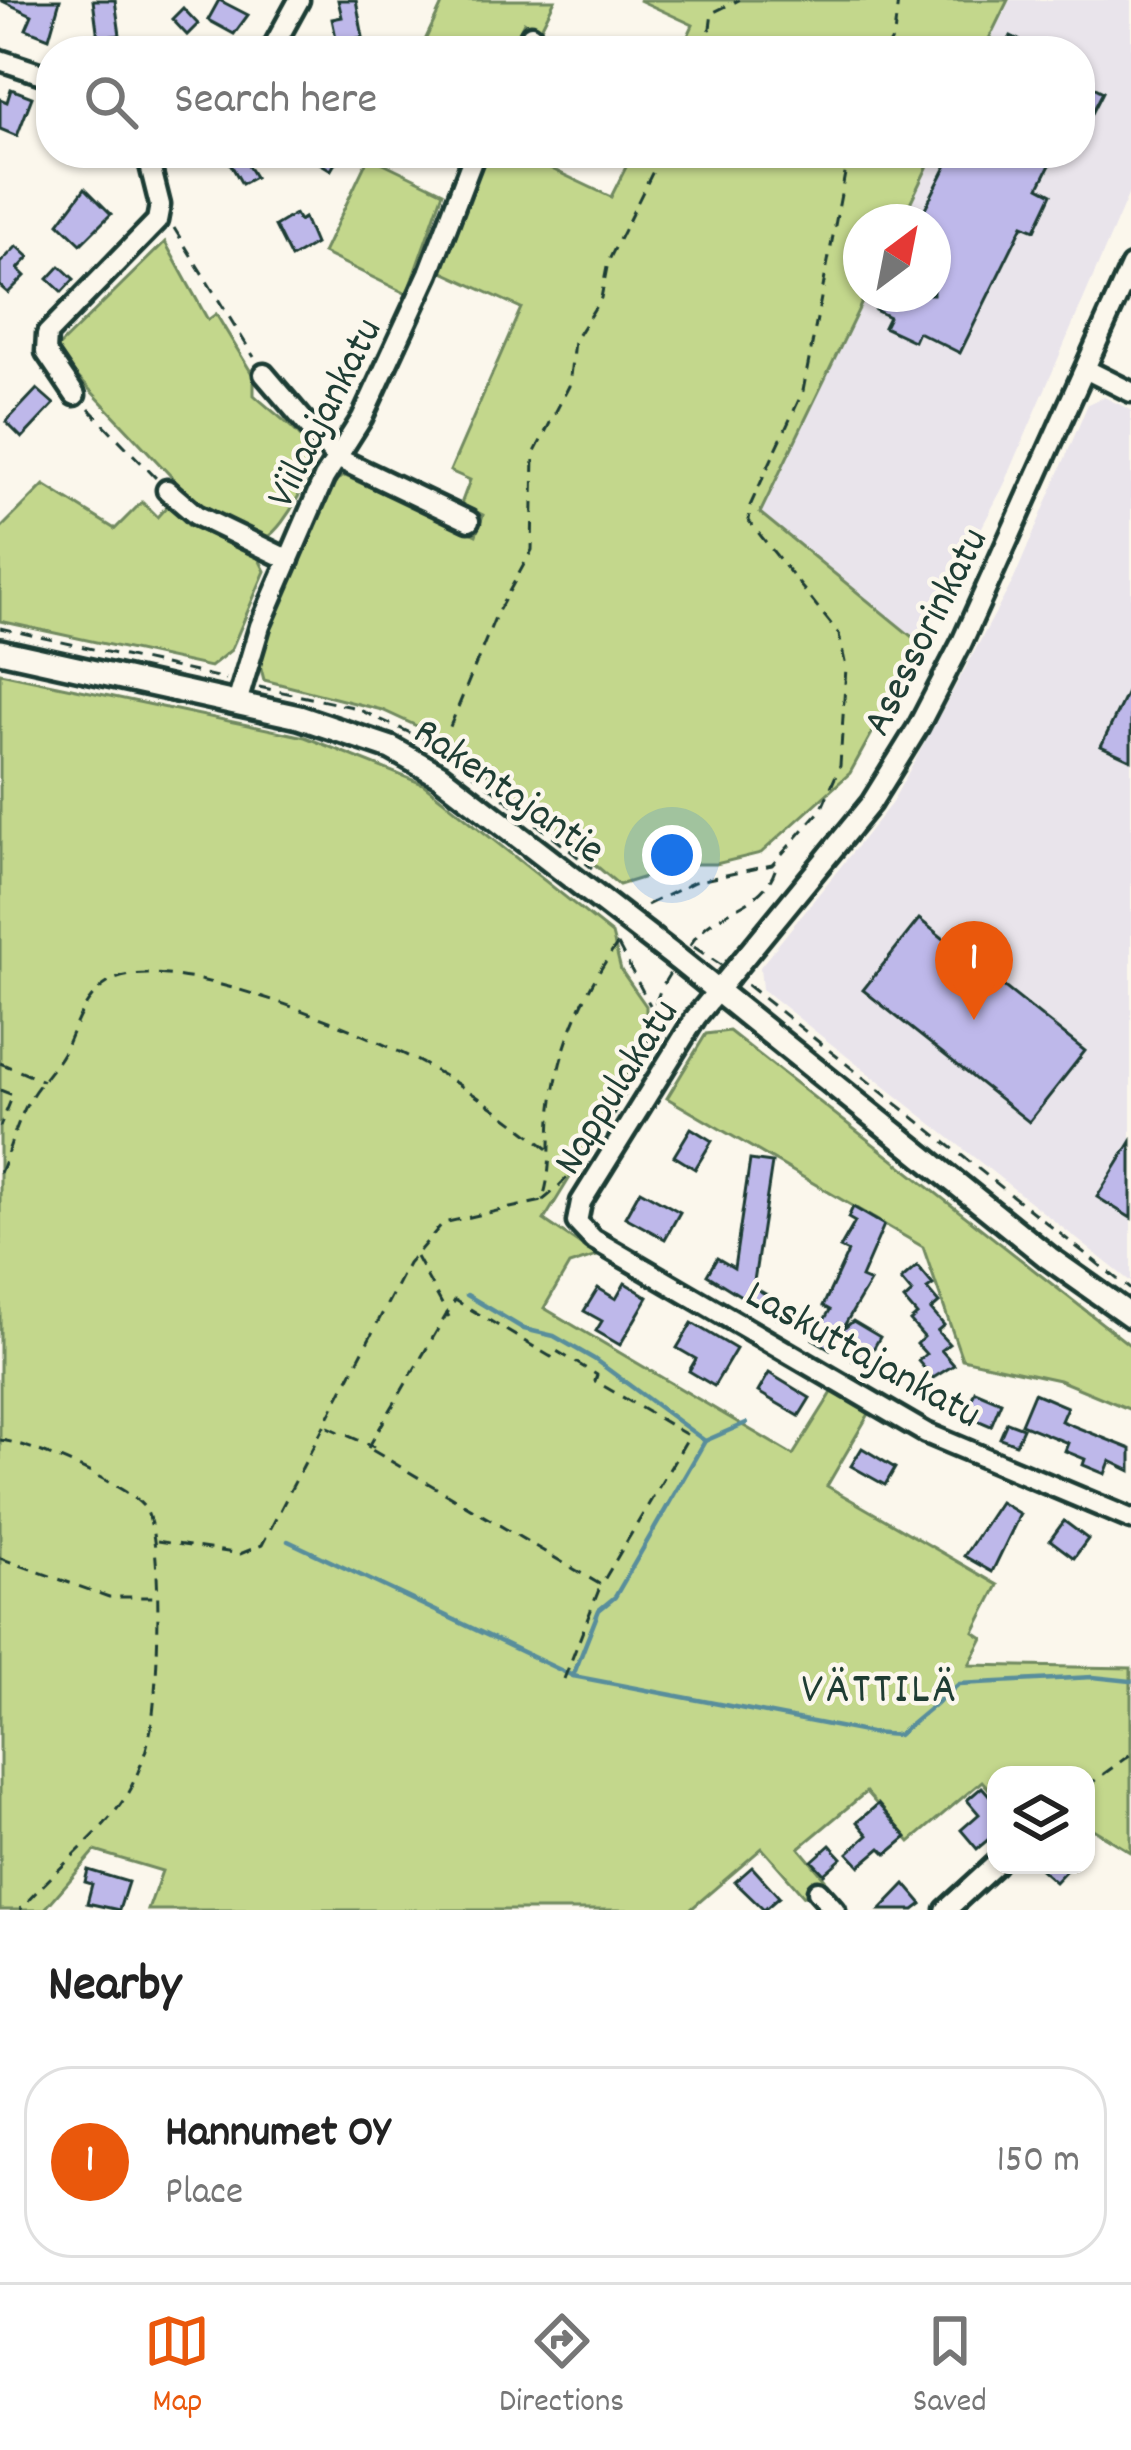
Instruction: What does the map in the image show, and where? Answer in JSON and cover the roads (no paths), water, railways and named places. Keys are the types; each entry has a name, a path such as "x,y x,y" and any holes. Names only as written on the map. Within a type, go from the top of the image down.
{"street":[{"path":"279,36 299,0"},
{"path":"0,60 36,72"},
{"path":"75,394 46,352 47,334 160,213 150,168"},
{"name":"Viilaajankatu","path":"237,703 252,644 335,458 362,418 429,273 469,168"},
{"name":"Asessorinkatu","path":"718,990 871,803 918,727 1087,370 1131,266"},
{"path":"1087,370 1131,392"},
{"path":"264,374 335,458 470,521"},
{"path":"167,490 196,515 289,560"},
{"name":"Rakentajantie","path":"0,651 349,732 439,775 718,990 1049,1258 1131,1316"},
{"name":"Nappulakatu","path":"577,1222 581,1202 718,990"},
{"name":"Laskuttajankatu","path":"577,1222 593,1239 926,1432 1131,1519"},
{"path":"946,1910 987,1872"},
{"path":"818,1892 835,1910"}],"waterway":[{"path":"467,1295 524,1329 554,1336 594,1359 705,1441"},
{"path":"573,1676 599,1610 615,1597 705,1441 746,1423"},
{"path":"288,1541 573,1676 870,1733 898,1735 959,1684 1093,1677 1131,1681"}],"place":[{"name":"Hannumet OY","path":"974,1020"}],"district":[{"name":"VÄTTILÄ","path":"880,1685"}]}
